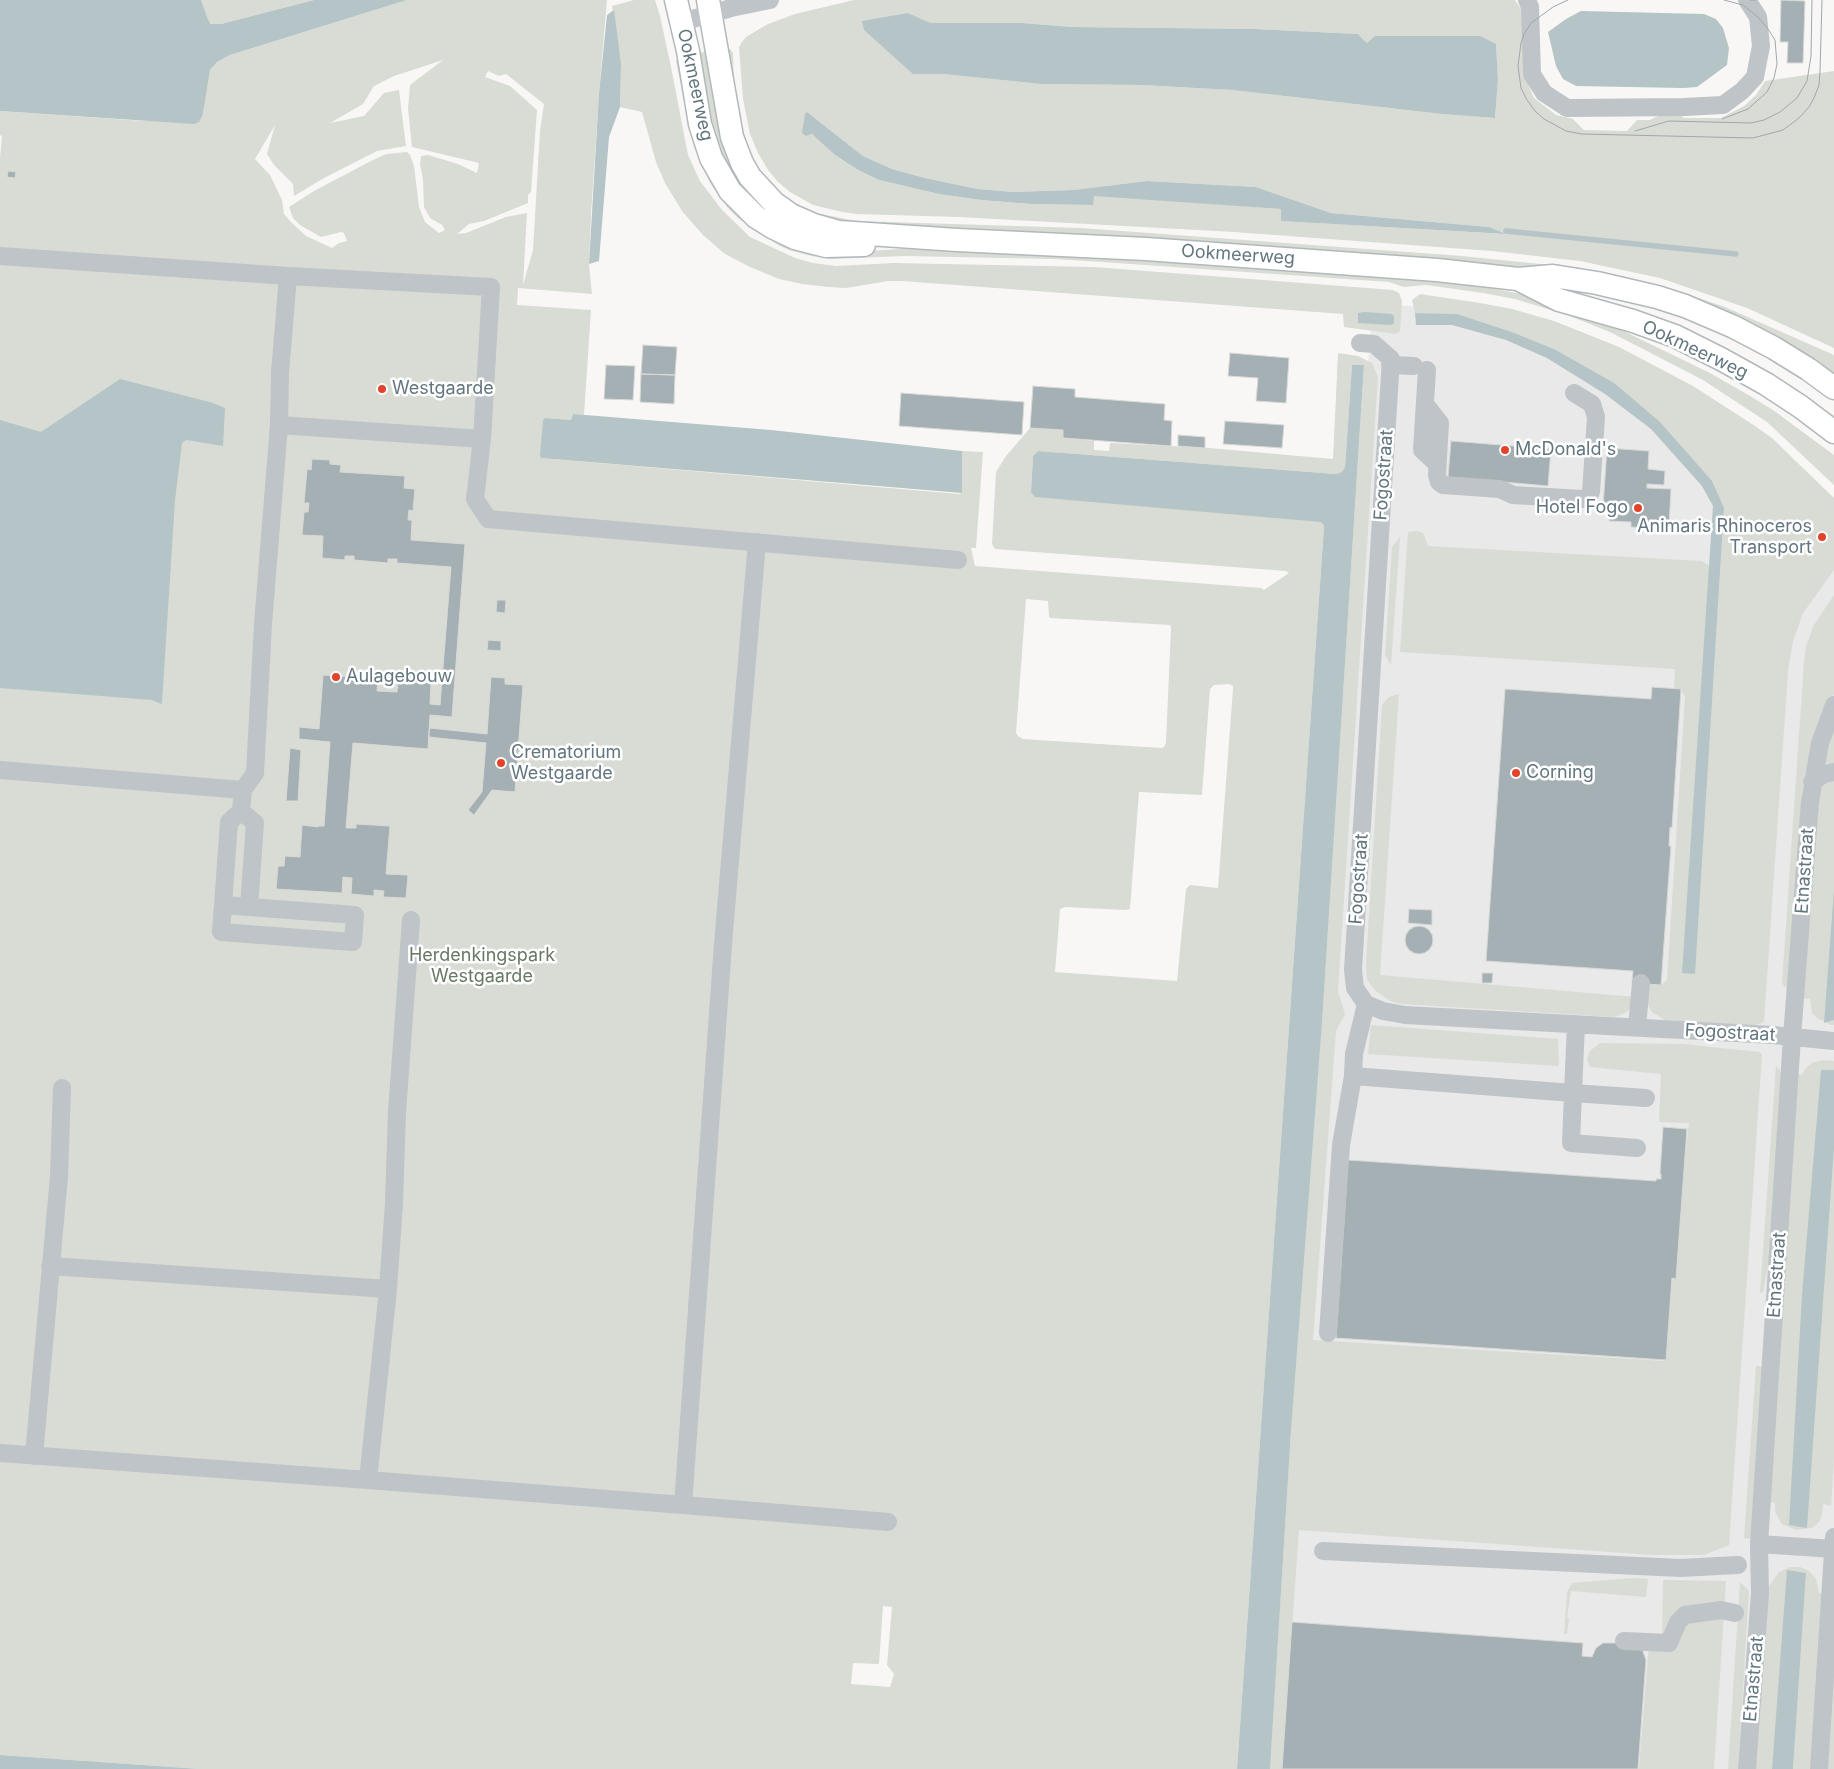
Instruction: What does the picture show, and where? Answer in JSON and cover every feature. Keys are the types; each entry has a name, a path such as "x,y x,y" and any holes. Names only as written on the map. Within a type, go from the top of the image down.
{"main road":[{"name":"Ookmeerweg","path":"676,0 682,22 700,124 711,158 730,190 756,218 772,228 795,238 826,246 957,240"},
{"name":"Ookmeerweg","path":"710,7 732,137 736,150 750,177 774,203 791,215 806,222 839,232 1146,249 1437,270 1518,279 1553,276 1597,283 1648,294 1685,306 1734,327 1774,348 1834,388"},
{"name":"Ookmeerweg","path":"1518,279 1559,300 1633,321 1683,340 1766,384 1834,432"}],"street":[{"path":"682,22 710,7 770,0"},
{"path":"1527,0 1530,7 1532,74 1544,93 1567,108 1684,108 1723,105 1742,91 1755,77 1761,46 1758,17 1747,0"},
{"path":"0,256 288,276 491,286 482,439 475,499 488,519 958,560"},
{"path":"222,905 355,915 353,942 221,932 222,905 229,822 241,811 243,790 254,773 288,276"},
{"path":"1360,343 1374,344 1390,359 1390,365 1421,368 1425,404 1440,423 1436,463 1439,482 1443,485 1500,489 1513,495 1588,498 1591,492 1595,410 1592,404 1574,393"},
{"name":"Fogostraat","path":"1390,365 1353,970 1355,988 1366,1004 1383,1011 1405,1015 1834,1041"},
{"path":"279,425 482,439"},
{"path":"683,1506 724,934 757,542"},
{"name":"Etnastraat","path":"1746,1769 1760,1593 1759,1544 1792,1037 1812,782 1820,743 1834,705"},
{"path":"0,770 243,790"},
{"path":"1812,782 1824,774 1834,772"},
{"path":"241,811 255,823 249,907"},
{"path":"368,1480 388,1289 394,1203 397,1112 411,920"},
{"path":"1638,1028 1641,983"},
{"path":"1328,1333 1341,1145 1353,1076 1354,1054 1366,1004"},
{"path":"1576,1024 1571,1143 1637,1148"},
{"path":"1353,1076 1646,1098"},
{"path":"34,1456 59,1176 62,1088"},
{"path":"50,1266 388,1289"},
{"path":"0,1453 368,1480 888,1522"},
{"path":"1759,1544 1834,1545 1819,1769"},
{"path":"1323,1551 1680,1568 1738,1565"},
{"path":"1624,1640 1669,1643 1678,1622 1685,1615 1721,1610 1735,1613"}],"shaded area":[{"path":"0,0 201,0 211,24 221,24 314,0 407,0 230,55 217,62 210,70 203,114 199,122 194,124 0,111"},
{"path":"614,10 621,63 620,107 609,137 599,261 589,264 599,93 607,15"},
{"path":"1581,11 1704,14 1716,19 1723,28 1729,48 1727,65 1697,87 1576,86 1563,79 1556,66 1548,32"},
{"path":"908,13 931,23 1022,23 1072,27 1255,29 1358,34 1367,43 1375,36 1480,36 1496,44 1498,80 1495,118 1442,114 1232,90 1142,85 1041,84 943,74 913,74 864,30 862,21"},
{"path":"807,112 863,156 892,169 978,189 1013,192 1073,190 1147,181 1256,187 1331,213 1489,227 1506,234 1281,221 1281,209 1094,196 1093,205 1031,204 939,194 879,180 858,170 835,155 812,134 806,136 802,133"},
{"path":"1373,303 1456,310 1550,329 1834,511 1834,1769 1254,1769"},
{"path":"1358,313 1392,314 1394,323 1391,325 1358,323"},
{"path":"1415,313 1457,314 1512,332 1554,349 1614,383 1660,422 1712,481 1724,508 1695,974 1682,973 1713,506 1702,486 1651,429 1605,394 1547,358 1506,340 1452,325 1416,325"},
{"path":"1352,365 1364,365 1322,1023 1291,1430 1270,1769 1237,1769 1324,527 1320,522 1035,497 1031,492 1033,456 1038,451 1335,474 1342,472 1345,467"},
{"path":"120,379 213,403 225,408 223,446 186,440 182,443 175,500 162,703 152,700 0,688 0,420 41,432"},
{"path":"573,414 771,430 962,451 962,493 541,458 543,420 545,418 571,420"},
{"path":"1834,890 1834,1020 1824,1023"},
{"path":"1821,1070 1834,1070 1834,1147 1807,1528 1789,1525 1802,1295"},
{"path":"1787,1570 1806,1573 1793,1769 1772,1769"},
{"path":"0,1755 200,1769 0,1769"}],"green space":[{"path":"201,0 314,0 221,24 212,24 208,19"},
{"name":"Herdenkingspark Westgaarde","path":"407,0 607,0 591,215 589,264 592,294 518,288 517,305 591,310 584,415 573,414 571,420 545,418 543,420 541,458 959,494 962,493 962,451 983,452 976,548 971,548 975,566 1261,588 1264,590 1289,573 1286,571 995,549 992,544 996,472 1006,456 1030,428 1063,430 1063,438 1094,441 1094,450 1109,451 1110,443 1209,448 1333,459 1338,353 1358,356 1372,363 1378,377 1338,992 1345,1014 1336,1031 1313,1340 1664,1361 1689,1123 1659,1122 1661,1074 1590,1067 1587,1059 1590,1051 1600,1043 1683,1044 1759,1052 1762,1054 1729,1545 1704,1555 1652,1555 1299,1530 1282,1769 1270,1769 1293,1396 1322,1023 1364,365 1352,365 1345,467 1342,472 1335,474 1038,451 1033,456 1031,492 1320,522 1324,527 1237,1769 200,1769 0,1755 0,158 2,136 0,135 0,111 144,121 203,114 210,70 217,62 230,55","holes":["443,60 410,85 408,109 412,147 479,163 477,173 458,164 428,155 421,156 424,207 430,218 442,225 445,230 439,233 425,222 419,207 414,166 407,152 386,154 314,191 289,207 293,218 300,225 321,237 344,233 347,241 339,243 332,248 306,236 284,214 282,200 270,175 255,159 275,125 267,154 274,165 293,184 294,196 324,178 377,151 406,146 399,90 384,93 364,116 330,123 363,104 374,86 394,76","488,71 499,76 506,74 544,104 540,131 533,250 523,285 527,213 506,217 466,233 457,234 469,224 484,221 528,203 528,195 531,192 537,110 510,86 485,77","1026,599 1048,601 1050,618 1170,625 1166,743 1164,747 1023,739 1016,733","1229,684 1233,686 1218,888 1190,885 1186,889 1177,981 1055,972 1060,909 1065,907 1130,909 1139,792 1202,795 1210,689 1214,685","883,1606 892,1607 887,1665 894,1674 890,1687 851,1684 853,1663 879,1664"]},
{"path":"634,0 655,0 671,67 688,155 700,181 722,210 750,237 795,258 836,266 894,263 1094,267 1393,290 1399,293 1402,301 1400,331 1396,334 1344,327 1343,314 902,281 888,281 846,288 829,287 779,279 750,267 725,254 703,235 682,211 665,183 656,162 642,112 620,107 621,62 612,6"},
{"path":"854,0 1515,0 1521,9 1528,84 1534,98 1556,115 1573,119 1584,130 1627,131 1637,120 1650,120 1664,113 1679,113 1684,118 1721,118 1744,106 1756,95 1765,81 1834,71 1834,348 1747,308 1660,278 1580,261 1492,251 1234,232 959,217 857,214 813,205 790,192 768,170 750,134 743,99 739,47 742,42 746,37 768,24 795,14","holes":["908,13 931,23 1022,23 1072,27 1255,29 1358,34 1367,43 1496,44 1498,80 1495,118 1442,114 1232,90 1142,85 1041,84 943,74 913,74","807,112 863,156 892,169 978,189 1013,192 1073,190 1147,181 1256,187 1331,213 1489,227 1505,234 1282,221 1282,209 1094,195 1092,205 1031,204 939,194 879,180 858,170 835,155 815,136 810,134 806,136"]},
{"path":"725,48 730,49 733,53 734,86 743,133 753,160 759,170 778,191 794,203 816,213 856,221 1081,228 1462,256 1570,267 1638,281 1725,307 1834,355 1834,375 1803,353 1522,267 1430,259 865,228 798,213 747,163"},
{"path":"711,51 718,93 785,229 724,173 692,54"},
{"path":"678,57 727,197 853,252 900,249 1021,251 1469,284 1527,295 1609,324 1710,373 1773,410 1834,455 1834,485 1767,422 1703,380 1610,332 1567,315 1515,299 1426,285 1404,287 1389,282 1102,262 1055,259 904,256 832,259 789,250 778,245 738,218 728,208 710,183 694,147 676,61"},
{"path":"1420,294 1512,309 1554,321 1619,347 1693,386 1755,426 1772,438 1834,498 1834,570 1803,613 1793,641 1788,671 1764,1022 1755,1025 1745,1025 1665,1020 1652,1012 1646,1001 1647,984 1661,985 1667,980 1685,697 1681,689 1674,688 1675,669 1400,652 1408,532 1417,531 1423,533 1428,546 1701,561 1710,566 1703,668 1714,667 1724,508 1711,481 1660,422 1554,349 1512,332 1457,314 1415,313 1412,300"},
{"path":"1400,537 1391,665 1385,655 1392,547"},
{"path":"1834,595 1834,694 1816,734 1803,783 1790,989 1782,983 1804,662 1806,646 1814,625"},
{"path":"1399,694 1380,975 1635,997 1630,1009 1625,1013 1614,1017 1401,1004 1390,1001 1376,991 1367,980 1366,962 1382,705 1389,697"},
{"path":"1834,722 1834,764 1828,764 1822,758"},
{"path":"1834,779 1834,1025 1831,1025 1817,1018 1812,1013 1810,999 1801,998 1818,788 1826,780"},
{"path":"1371,1025 1558,1039 1559,1066 1368,1054"},
{"path":"1822,1060 1834,1061 1834,1460 1831,1506 1823,1504 1819,1522 1812,1528 1796,1530 1782,1524 1775,1512 1775,1503 1768,1502 1798,1074 1802,1075 1812,1063"},
{"path":"1776,1066 1780,1071 1783,1087 1773,1240 1763,1292 1760,1293"},
{"path":"1756,1366 1764,1367 1753,1539 1744,1538"},
{"path":"1790,1567 1800,1567 1809,1571 1816,1579 1819,1593 1825,1593 1812,1769 1793,1769 1806,1573 1788,1571 1772,1769 1751,1769 1768,1588 1779,1572"},
{"path":"1633,1578 1648,1579 1646,1597 1571,1591 1567,1634 1564,1634 1567,1592 1572,1583"},
{"path":"1663,1580 1726,1581 1714,1769 1639,1769 1649,1645 1662,1647"},
{"path":"1740,1582 1749,1591 1738,1769 1728,1769"},
{"path":"1834,1643 1834,1769 1825,1769"}],"building":[{"path":"1781,0 1805,1 1803,63 1787,63 1788,42 1780,42"},
{"path":"8,171 16,172 15,178 7,177"},
{"path":"643,345 677,347 675,375 641,374"},
{"path":"1230,353 1289,358 1286,403 1256,401 1258,378 1228,376"},
{"path":"606,365 635,366 633,400 604,399"},
{"path":"641,374 675,375 674,404 640,402"},
{"path":"1033,386 1075,389 1075,397 1165,404 1164,420 1172,421 1171,446 1063,438 1063,430 1030,428"},
{"path":"901,393 1024,402 1022,435 899,426"},
{"path":"1225,421 1284,425 1282,448 1223,444"},
{"path":"1178,435 1205,437 1205,448 1178,446"},
{"path":"1451,441 1551,449 1548,486 1448,477"},
{"path":"1607,448 1649,451 1648,469 1665,471 1664,485 1647,484 1647,488 1671,489 1669,525 1646,523 1645,528 1631,527 1631,522 1609,521 1610,507 1603,507"},
{"name":"Aulagebouw","path":"312,459 330,460 330,464 341,465 340,472 405,476 404,488 415,489 413,511 409,510 408,520 412,520 411,540 465,544 452,717 430,715 428,749 353,743 346,828 356,828 356,824 390,826 386,874 408,875 406,898 383,897 384,891 374,890 374,896 351,894 352,878 343,877 342,893 276,889 278,866 284,866 285,856 300,857 302,825 324,826 330,742 299,739 299,727 319,729 323,675 378,679 377,691 397,692 398,681 431,683 430,704 440,705 451,567 397,563 397,559 388,559 388,563 354,560 354,556 345,556 345,560 322,558 323,536 302,535 304,512 308,512 309,503 304,503 307,469 311,470"},
{"path":"497,600 506,600 505,613 496,612"},
{"path":"488,640 501,641 501,651 487,650"},
{"name":"Crematorium Westgaarde","path":"491,677 505,678 505,684 523,685 515,792 492,790 474,815 468,810 482,792 486,743 429,737 429,732 430,728 487,734"},
{"path":"1652,687 1681,689 1672,828 1670,827 1669,846 1671,846 1661,985 1632,983 1633,971 1486,961 1505,689 1651,699"},
{"path":"290,748 301,750 298,801 286,801"},
{"path":"1409,909 1432,910 1432,925 1408,923"},
{"path":"1419,926 1429,930 1433,940 1429,950 1419,954 1409,950 1405,940 1409,930"},
{"path":"1482,973 1493,973 1492,983 1482,983"},
{"path":"1663,1127 1687,1129 1676,1279 1672,1278 1666,1360 1336,1338 1348,1160 1656,1181 1656,1179 1661,1179"},
{"path":"1292,1622 1583,1643 1582,1656 1592,1657 1596,1648 1603,1643 1631,1643 1642,1649 1646,1660 1638,1769 1282,1769"}],"waterway":[{"path":"1506,231 1736,254"}],"tram line":[{"path":"1568,0 1553,7 1531,23 1521,43 1518,66 1521,88 1535,111 1544,119 1566,131 1582,134 1753,138 1783,130 1799,118 1814,98 1819,85 1822,0"},
{"path":"1722,119 1748,109 1767,92 1774,78 1777,64 1775,40 1768,29 1758,17 1743,5 1724,0"},
{"path":"1750,0 1756,0"},
{"path":"1635,131 1669,121 1751,123 1764,120 1780,112 1797,98 1807,81 1811,56 1812,0"}],"place":[{"name":"Westgaarde","path":"382,389"},
{"name":"McDonald's","path":"1505,450"},
{"name":"Hotel Fogo","path":"1638,508"},
{"name":"Animaris Rhinoceros Transport","path":"1822,537"},
{"name":"Aulagebouw","path":"336,677"},
{"name":"Crematorium Westgaarde","path":"501,763"},
{"name":"Corning","path":"1516,773"}]}
